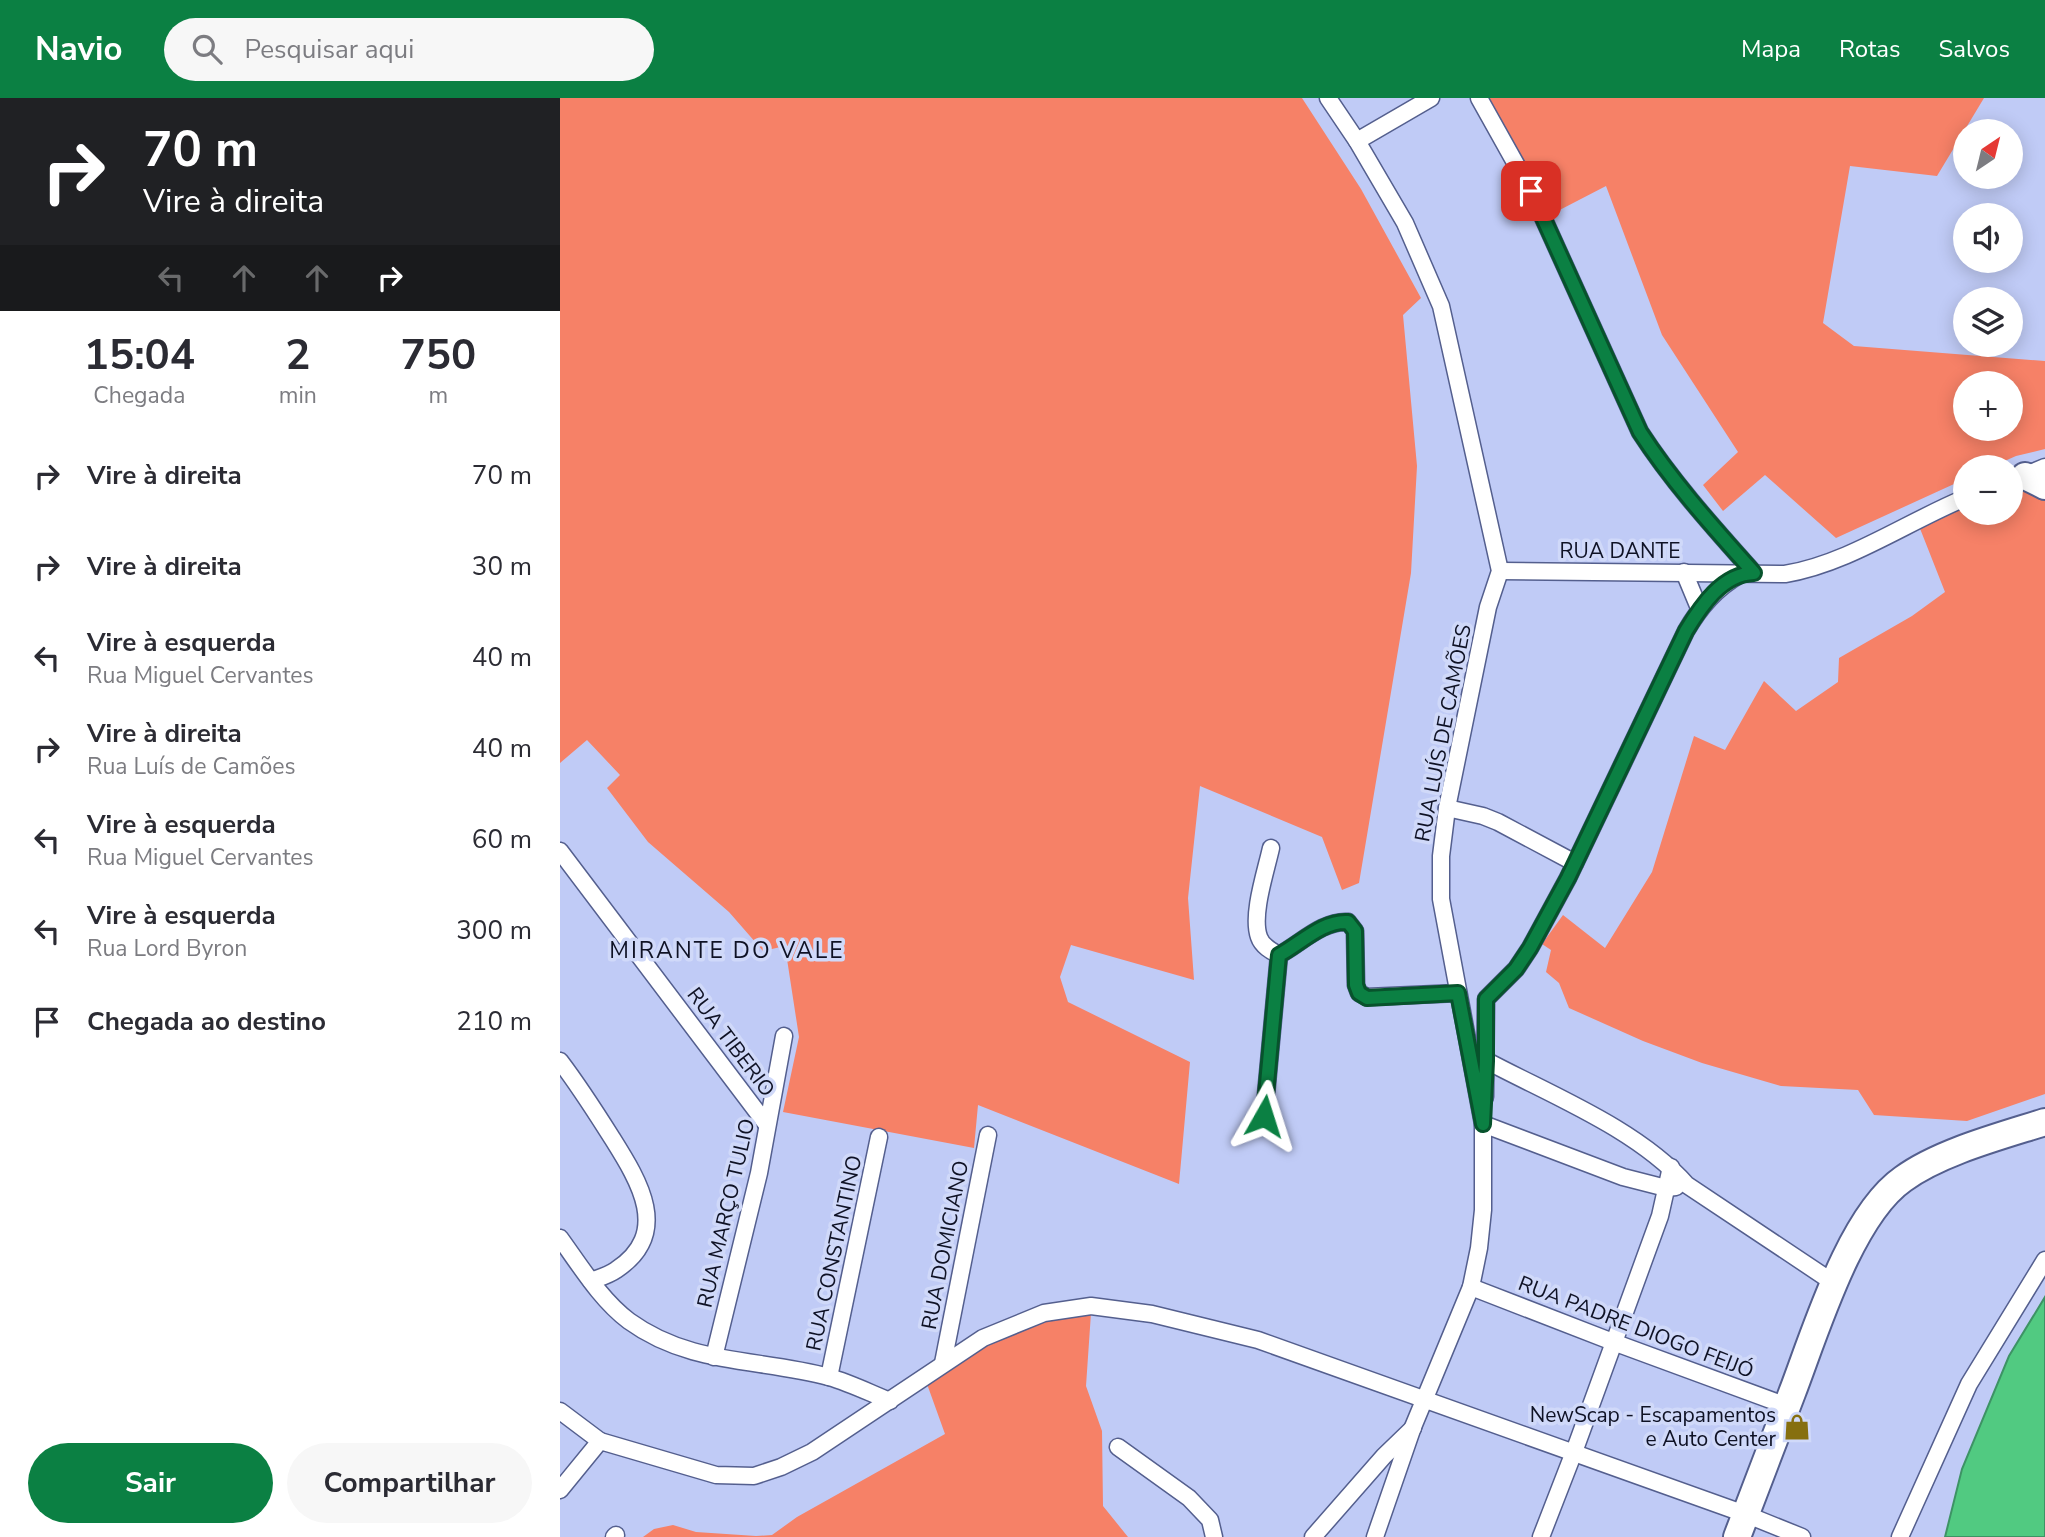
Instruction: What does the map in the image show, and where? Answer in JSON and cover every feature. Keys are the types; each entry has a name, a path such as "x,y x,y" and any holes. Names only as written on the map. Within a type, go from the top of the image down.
{"highway":[{"path":"1741,1526 1834,1283 1866,1220 1883,1197 1902,1179 1926,1166 1973,1146 2045,1122"}],"street":[{"path":"1328,98 1357,141 1405,223 1441,306 1500,571"},
{"path":"1357,141 1431,98"},
{"path":"1479,98 1531,191 1640,432 1658,459 1748,573 1728,581 1699,608 1575,863 1530,948 1516,969 1486,999 1483,1124 1623,1177 1666,1188 1687,1185"},
{"name":"RUA DANTE","path":"1500,571 1785,574 1816,567 1953,504"},
{"name":"RUA LUÍS DE CAMÕES","path":"1413,1427 1471,1287 1483,1210 1483,1124 1441,899 1441,856 1447,808 1488,607 1500,571"},
{"path":"1684,572 1699,608"},
{"path":"1447,808 1498,822 1575,863"},
{"path":"1271,848 1256,925 1259,939 1268,949 1279,955"},
{"name":"RUA TIBERIO","path":"560,851 767,1125"},
{"path":"1279,955 1328,925 1338,921 1348,922 1355,931 1356,985 1359,993 1367,998 1458,993"},
{"path":"1264,1116 1279,955"},
{"name":"RUA MARÇO TULIO","path":"714,1357 743,1242 783,1036"},
{"path":"560,1061 583,1092 634,1173 644,1197 648,1223 638,1248 616,1270 591,1281"},
{"path":"1486,1061 1636,1142 1671,1167 1687,1185 1834,1283"},
{"name":"RUA DOMICIANO","path":"943,1363 988,1135"},
{"name":"RUA CONSTANTINO","path":"829,1377 879,1137"},
{"path":"1541,1537 1660,1216 1671,1167"},
{"path":"560,1238 606,1299 655,1337 714,1357 829,1377 890,1401"},
{"path":"1900,1537 1969,1384 2045,1259"},
{"name":"RUA PADRE DIOGO FEIJÓ","path":"1471,1287 1787,1406"},
{"path":"560,1411 600,1441 716,1475 754,1476 812,1452 983,1338 1044,1313 1091,1306 1152,1314 1258,1340 1574,1452 1741,1526 1802,1537"},
{"path":"1375,1537 1413,1427"},
{"path":"1313,1537 1413,1427"},
{"path":"560,1490 600,1441"},
{"path":"1118,1447 1180,1491 1210,1520 1222,1537"},
{"path":"1367,1476 1400,1469"},
{"path":"1210,1520 1214,1537"}],"shaded area":[{"path":"560,98 1302,98 1361,189 1421,298 1403,315 1417,466 1411,573 1359,883 1342,890 1322,837 1200,786 1188,898 1194,980 1071,945 1060,977 1068,1002 1190,1062 1179,1184 978,1105 974,1148 783,1112 799,1037 785,946 763,951 729,912 648,842 607,788 620,775 587,740 560,763"},
{"path":"1488,98 1984,98 1971,119 1953,119 1953,149 1937,176 1850,166 1823,323 1854,346 1953,354 1953,357 2045,361 2045,449 2020,455 1953,455 1953,484 1836,538 1765,475 1723,511 1703,485 1738,452 1662,335 1606,186 1550,215"},
{"path":"2023,489 2045,499 2045,1094 1967,1121 1874,1115 1858,1090 1781,1086 1702,1063 1643,1041 1569,1008 1559,983 1546,972 1551,950 1542,944 1563,915 1605,948 1652,872 1694,736 1725,750 1764,681 1796,711 1838,682 1839,658 1912,616 1945,592 1919,526 1953,513 1953,525 2023,525"},
{"path":"2045,1297 2045,1537 1945,1537 1962,1469 2009,1356"},
{"path":"1091,1313 1086,1386 1102,1431 1103,1506 1128,1537 643,1537 654,1529 673,1525 696,1532 772,1535 797,1517 945,1434 927,1384 955,1363 987,1345 1036,1324"}],"place":[{"name":"NewScap - Escapamentos e Auto Center","path":"1797,1427"}],"district":[{"name":"MIRANTE DO VALE","path":"727,950"}],"route":[{"path":"1264,1116 1279,955 1338,921 1348,922 1355,931 1356,985 1359,993 1367,998 1458,993 1483,1124 1486,999 1516,969 1530,948 1568,878 1699,608 1728,581 1741,574 1754,573 1703,516 1640,432 1531,191"}]}
